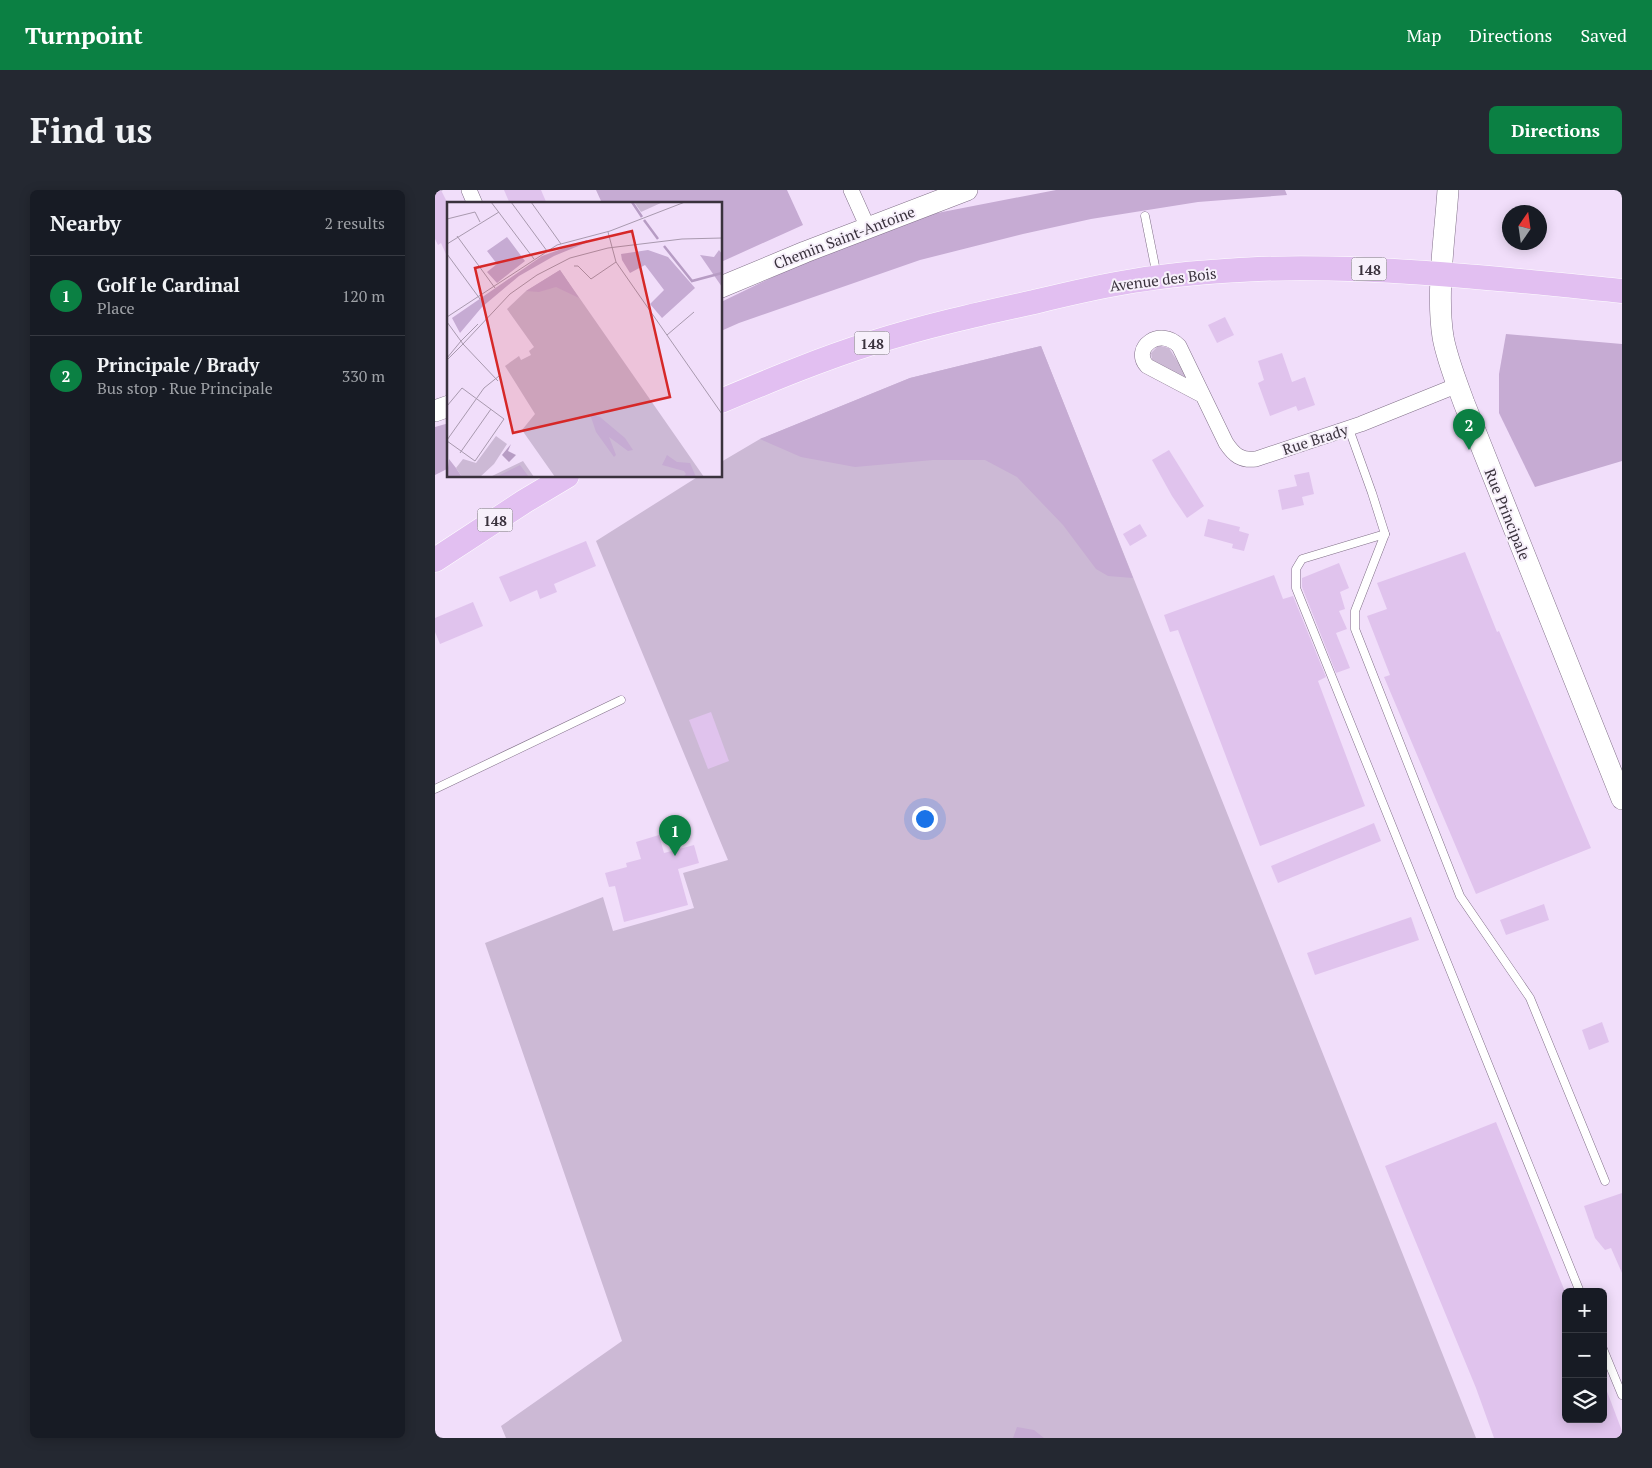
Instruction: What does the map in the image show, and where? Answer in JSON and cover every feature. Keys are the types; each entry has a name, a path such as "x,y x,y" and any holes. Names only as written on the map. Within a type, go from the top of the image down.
{"main road":[{"name":"Avenue des Bois","path":"723,400 780,376 898,335 995,310 1109,285 1157,278 1233,270 1290,268 1359,269 1442,273 1622,291"},
{"name":"148","path":"435,560 564,478"}],"street":[{"path":"469,190 474,202"},
{"path":"851,190 868,228"},
{"name":"Chemin Saint-Antoine","path":"723,286 805,252 967,190"},
{"name":"Rue Principale","path":"1448,190 1442,273 1442,332 1445,346 1458,385 1622,799"},
{"name":"Rue Brady","path":"1202,396 1232,453 1245,459 1256,459 1349,428 1458,385"},
{"path":"435,411 447,407"}],"lane":[{"path":"1145,216 1157,278"},
{"path":"1349,428 1385,534 1355,611 1355,629 1460,896 1530,998 1605,1181"},
{"path":"1385,534 1302,559 1296,569 1296,588 1578,1288"},
{"path":"435,789 621,700"},
{"path":"1607,1359 1622,1395"}],"shaded area":[{"path":"596,190 787,190 803,225 723,261 723,202 599,202 601,201"},
{"path":"1056,190 1285,190 1287,195 1198,202 1091,219 1023,234 920,260 723,330 723,301 796,266 932,214"},
{"path":"1506,334 1622,344 1622,461 1535,487 1499,413 1499,374"},
{"path":"1041,346 1476,1438 506,1438 501,1426 622,1341 485,943 603,897 613,931 694,908 683,873 728,860 596,541 696,478 723,478 723,461 760,439 910,378"},
{"path":"1041,346 1133,578 1108,576 1096,569 1063,525 1017,477 985,460 933,460 855,467 801,457 760,439 910,378"},
{"path":"1161,346 1169,348 1190,381 1152,360 1151,353"},
{"path":"447,424 447,469 435,475 435,427"},
{"path":"1017,1427 1034,1430 1044,1438 1013,1438"}],"building":[{"path":"435,190 441,190 447,202 447,256 441,243 438,245 435,239"},
{"path":"504,190 541,190 546,202 509,202"},
{"path":"1225,317 1234,335 1217,343 1208,325"},
{"path":"1282,353 1292,382 1305,377 1315,405 1298,411 1296,406 1270,416 1258,383 1264,380 1258,361"},
{"path":"1169,450 1204,506 1187,518 1152,460"},
{"path":"1309,472 1314,494 1302,497 1304,505 1282,510 1278,490 1297,486 1294,475"},
{"path":"1208,519 1240,527 1239,531 1249,534 1244,551 1232,548 1233,544 1204,536"},
{"path":"1140,524 1147,536 1130,546 1123,534"},
{"path":"586,541 596,566 554,584 557,592 540,599 537,590 510,602 499,577"},
{"path":"1465,552 1497,632 1499,631 1591,848 1476,894 1384,677 1390,675 1367,616 1387,609 1377,583"},
{"path":"1339,563 1349,588 1340,592 1345,609 1339,611 1347,629 1336,633 1350,668 1336,673 1302,587 1302,578"},
{"path":"1274,575 1283,599 1293,596 1326,677 1318,681 1365,806 1260,846 1178,630 1170,632 1164,615"},
{"path":"473,602 483,626 440,644 435,632 435,618"},
{"path":"711,712 729,761 708,769 689,720"},
{"path":"1374,823 1381,841 1278,883 1271,866"},
{"path":"659,835 664,853 694,845 699,863 678,869 688,905 624,922 615,886 609,887 605,873 627,867 626,863 641,859 636,842"},
{"path":"1544,904 1549,920 1506,935 1500,920"},
{"path":"1411,917 1419,940 1315,975 1307,953"},
{"path":"1602,1022 1609,1042 1589,1050 1582,1030"},
{"path":"1496,1122 1564,1288 1562,1288 1562,1423 1607,1423 1607,1391 1622,1431 1622,1438 1494,1438 1476,1388 1385,1166"},
{"path":"1622,1193 1622,1273 1611,1248 1605,1250 1595,1238 1584,1206"}],"place":[{"name":"Principale / Brady","path":"1469,450"},
{"name":"Golf le Cardinal","path":"675,856"}]}
